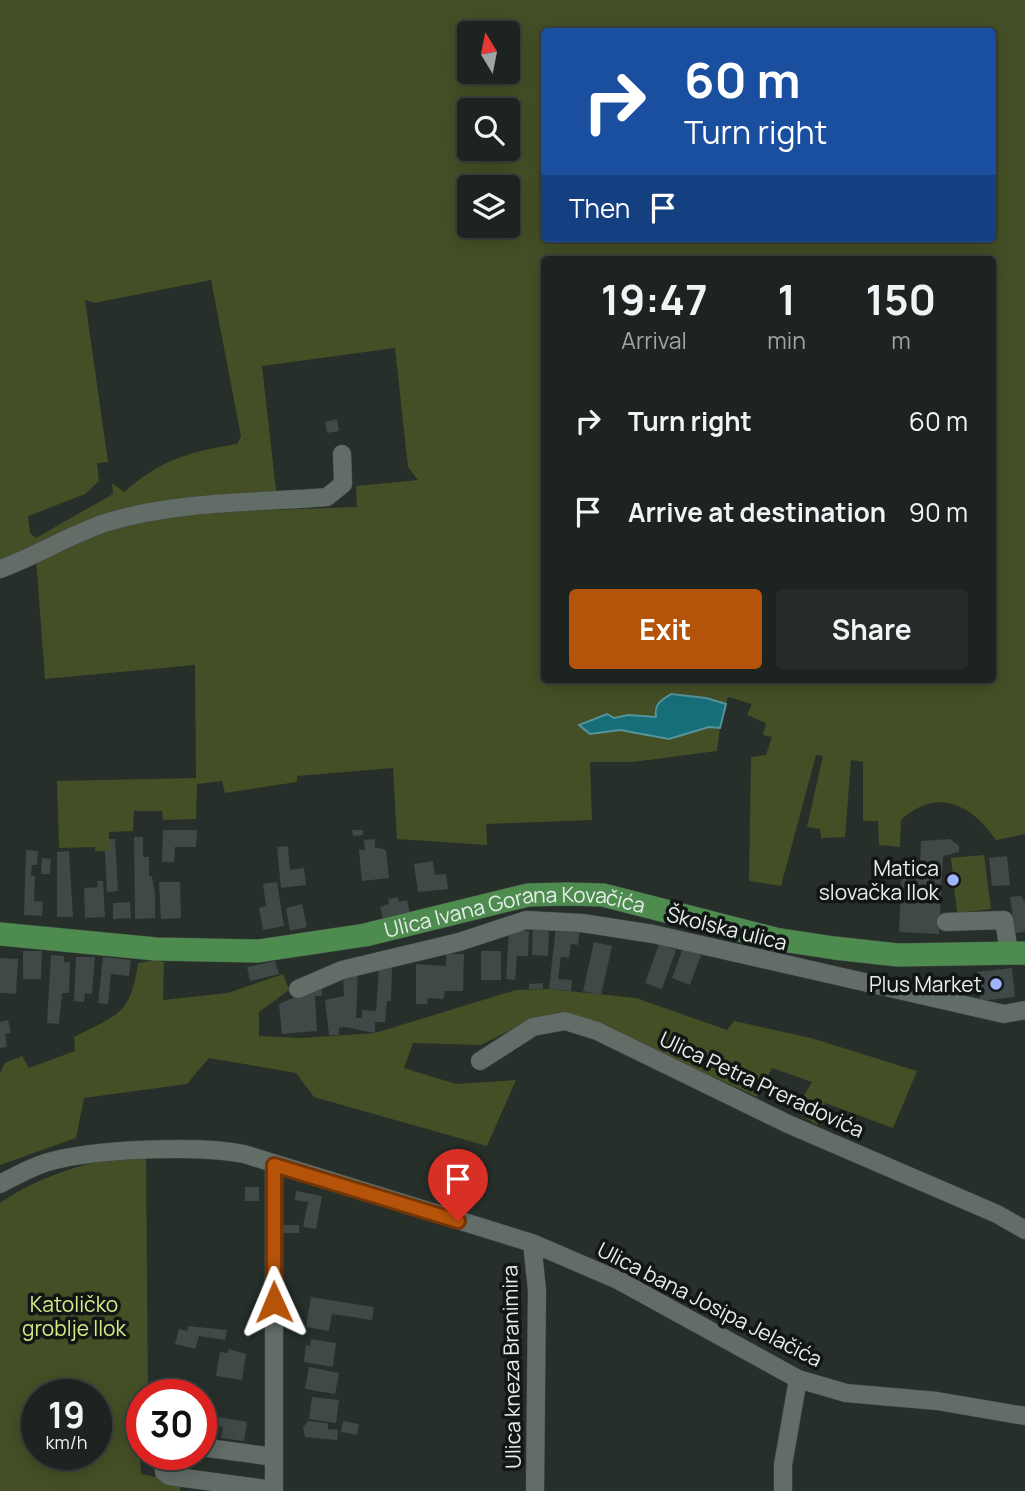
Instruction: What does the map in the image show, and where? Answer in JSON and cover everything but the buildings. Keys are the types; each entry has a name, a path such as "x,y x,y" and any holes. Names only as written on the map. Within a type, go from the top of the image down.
{"main road":[{"name":"Ulica Ivana Gorana Kovačića","path":"0,934 156,949 258,951 376,933 528,895 568,894 603,895 775,939 834,948 898,955 1017,953"}],"street":[{"path":"0,569 90,528 120,519 172,508 327,497 343,484 342,454"},
{"name":"Školska ulica","path":"298,989 342,970 459,942 526,920 582,923 653,934 1004,1014 1025,1010"},
{"path":"946,922 1004,920 1017,953"},
{"name":"Ulica Petra Preradovića","path":"480,1061 533,1027 565,1021 597,1031 788,1124 997,1214 1025,1230"},
{"name":"Ulica bana Josipa Jelačića","path":"0,1184 58,1159 96,1153 220,1149 532,1243 618,1280 798,1379 846,1393 937,1401 1025,1416"},
{"path":"164,1470 169,1476 274,1490 274,1165"},
{"name":"Ulica kneza Branimira","path":"532,1243 537,1290 535,1491"},
{"path":"783,1491 783,1465 798,1379"},
{"path":"217,1449 274,1457"}],"green space":[{"path":"0,0 1025,0 1025,834 996,840 976,817 953,804 940,802 914,810 901,820 900,847 879,845 878,821 863,821 863,762 851,760 845,837 821,838 820,829 807,827 823,756 816,755 781,886 749,881 751,757 766,755 772,737 763,735 766,723 747,715 752,704 728,697 726,704 706,698 671,694 657,703 654,709 656,717 628,715 614,718 607,714 580,725 590,734 620,730 669,739 709,727 720,728 717,751 633,762 590,762 592,820 486,824 487,845 397,839 393,768 297,776 297,782 225,793 222,781 197,784 196,819 163,820 162,811 134,811 133,831 109,832 109,851 95,851 95,847 59,848 57,781 196,778 195,665 45,679 36,559 101,530 153,517 186,513 357,507 356,486 418,480 408,467 395,348 262,366 277,499 186,503 121,514 65,535 0,566","holes":["211,280 241,436 237,444 204,450 164,464 124,492 112,483 113,494 36,538 30,533 28,516 85,494 99,481 97,463 108,462 85,300 94,303"]},
{"path":"984,855 991,909 957,913 951,858"},
{"path":"156,960 164,962 163,1000 228,993 283,974 289,990 259,1012 259,1036 301,1038 375,1033 516,990 549,989 636,998 727,1030 734,1021 811,1038 917,1071 893,1128 825,1103 817,1125 795,1111 812,1082 772,1068 757,1097 595,1023 554,1016 522,1024 481,1045 413,1043 404,1068 456,1084 516,1080 487,1146 314,1097 296,1073 209,1058 187,1084 84,1098 76,1138 0,1165 0,1073 5,1063 22,1056 29,1068 75,1051 74,1037 111,1017 126,1004 138,963"},
{"name":"Katoličko groblje Ilok","path":"107,1159 146,1159 148,1379 126,1379 126,1470 141,1470 141,1474 181,1482 180,1491 0,1491 0,1203 65,1171"}],"water":[{"path":"671,694 706,698 726,704 720,728 709,727 669,739 620,730 590,734 579,725 607,714 614,718 628,715 656,717 659,703"}],"place":[{"name":"Matica slovačka Ilok","path":"953,880"},
{"name":"Plus Market","path":"996,984"}],"route":[{"path":"274,1302 274,1165 458,1221"}]}
